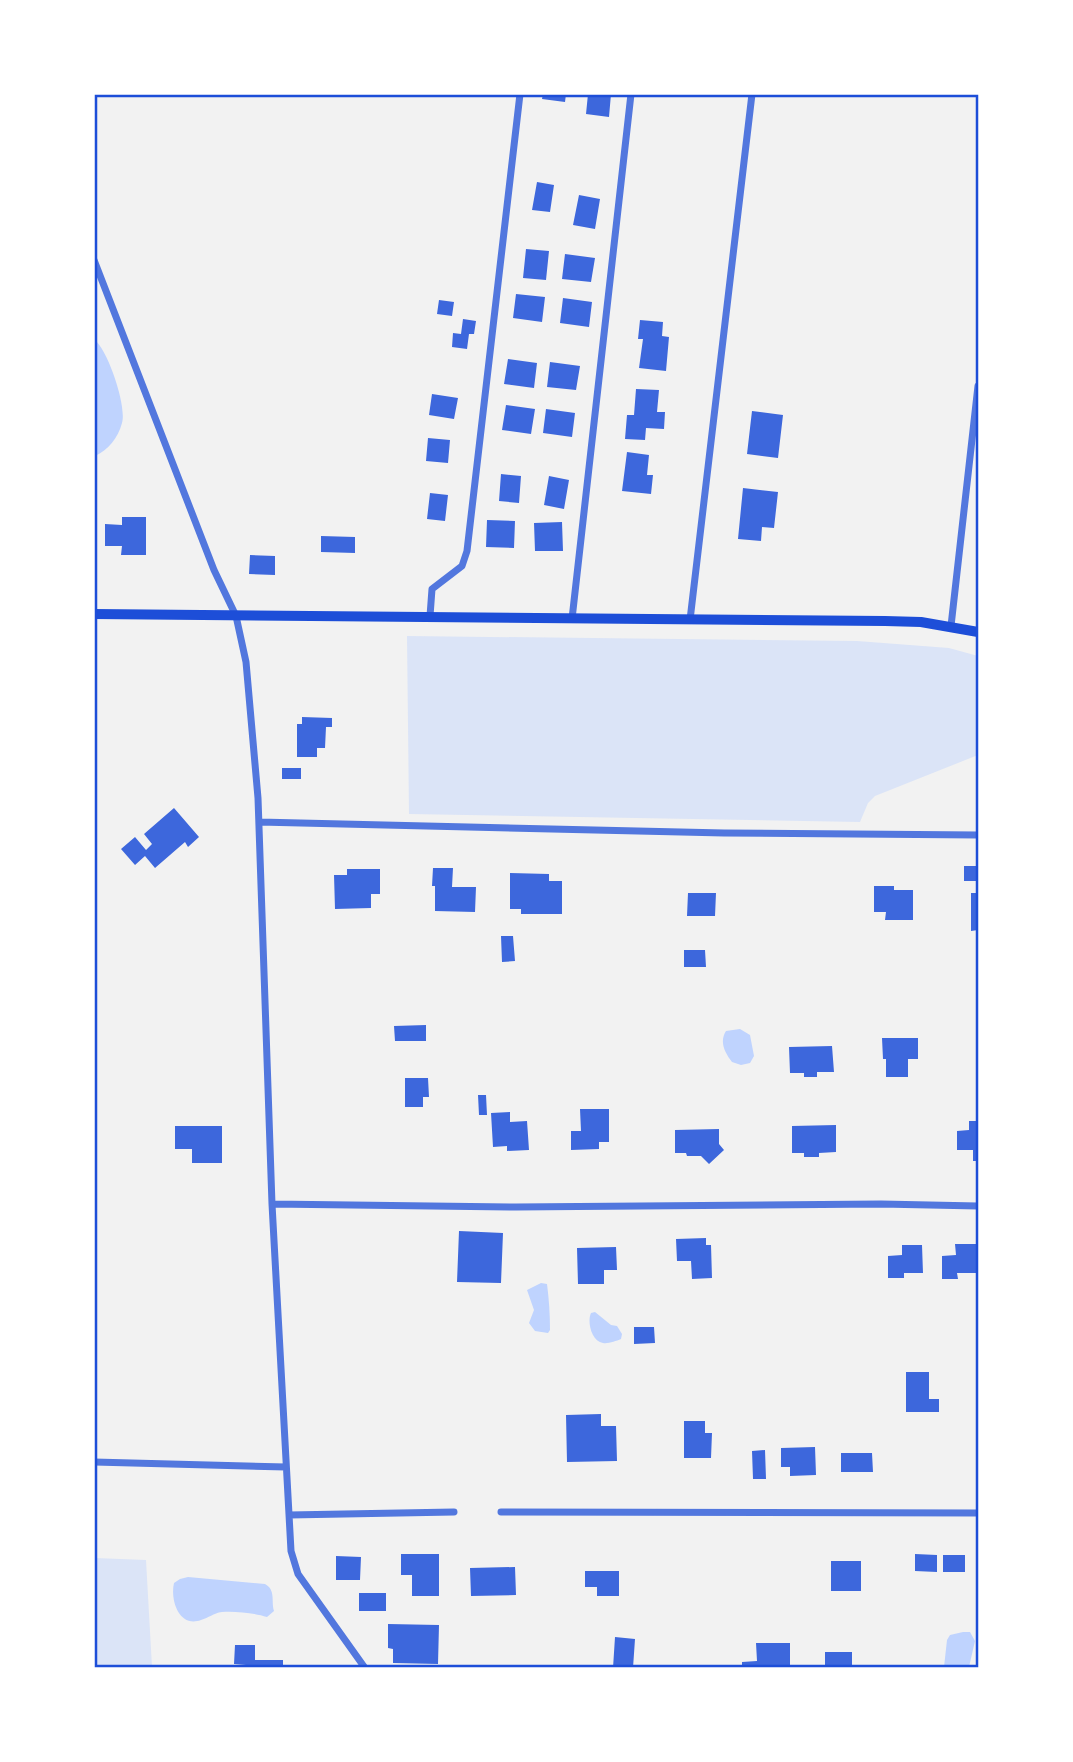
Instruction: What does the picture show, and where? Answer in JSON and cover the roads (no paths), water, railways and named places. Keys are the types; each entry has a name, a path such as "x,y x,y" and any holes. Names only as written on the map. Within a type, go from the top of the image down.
{"main road":[{"path":"94,614 885,621 951,626 978,632"}],"street":[{"path":"430,616 432,589 462,566 467,551 520,94"},
{"path":"572,619 631,94"},
{"path":"690,620 752,94"},
{"path":"94,260 214,570 236,616 246,662 259,822 272,1204 290,1551 298,1574 365,1668"},
{"path":"951,626 978,386"},
{"path":"259,822 724,834 978,835"},
{"path":"272,1204 516,1207 881,1204 978,1206"},
{"path":"94,1462 286,1467"},
{"path":"289,1515 454,1512"},
{"path":"501,1512 978,1513"}],"water":[{"path":"95,340 111,367 123,415 112,443 95,456"},
{"path":"740,1029 750,1035 754,1056 750,1063 741,1065 732,1062 723,1043 726,1031"},
{"path":"541,1283 547,1284 550,1324 548,1333 535,1331 529,1323 534,1310 527,1290"},
{"path":"595,1312 611,1325 617,1326 622,1334 621,1339 605,1343 596,1339 590,1321 591,1313"},
{"path":"188,1577 265,1584 272,1593 274,1611 267,1617 227,1612 216,1613 201,1620 187,1620 178,1611 173,1590 174,1583"},
{"path":"970,1632 975,1641 969,1667 944,1667 947,1640 950,1635"}]}
